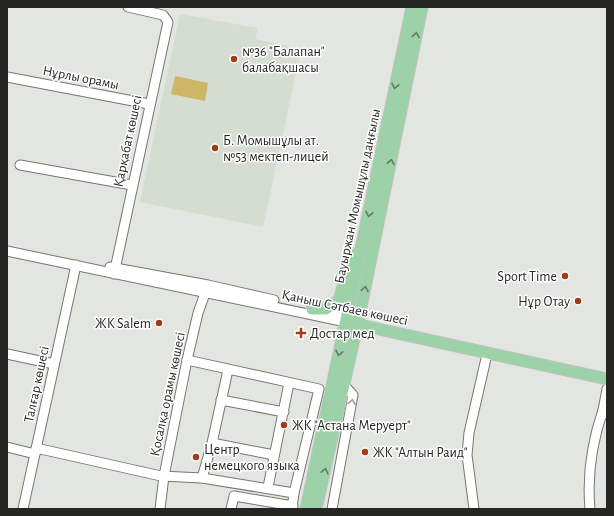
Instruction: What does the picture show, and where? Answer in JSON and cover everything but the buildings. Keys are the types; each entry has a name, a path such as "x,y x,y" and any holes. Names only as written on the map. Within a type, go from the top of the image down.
{"main road":[{"name":"Бауыржан Момышұлы даңғылы","path":"306,509 412,7"},
{"name":"Бауыржан Момышұлы даңғылы","path":"316,509 358,321 422,7"},
{"path":"312,309 326,309 340,300 349,267 363,240"},
{"name":"Қаныш Сәтбаев көшесі","path":"347,318 487,354 607,379"},
{"name":"Қаныш Сәтбаев көшесі","path":"358,321 607,372"}],"street":[{"name":"Қарқабат көшесі","path":"115,271 149,104 168,22 163,15 128,7"},
{"name":"Нұрлы орамы","path":"7,77 149,104"},
{"path":"20,165 132,186"},
{"name":"Қаныш Сәтбаев көшесі","path":"7,251 312,309 347,318"},
{"name":"Талғар көшесі","path":"23,509 76,265"},
{"name":"Қаныш Сәтбаев көшесі","path":"207,289 347,318"},
{"name":"Қосалқа орамы көшесі","path":"160,509 164,476 187,360 198,313 207,289"},
{"path":"7,354 54,364"},
{"path":"474,509 467,455 469,433 487,354"},
{"path":"187,360 289,384 319,389 294,493 293,508 234,496 231,509"},
{"path":"202,478 212,443 228,370"},
{"path":"268,487 289,384"},
{"path":"332,509 353,395 344,386"},
{"path":"590,509 588,486 589,470 605,412 607,389"},
{"path":"221,400 284,412"},
{"path":"308,434 321,437"},
{"path":"212,443 274,455"},
{"path":"7,447 36,451 164,476 202,478 268,487 294,493"}],"shaded area":[{"name":"Б. Момышұлы ат. №53 мектеп-лицей","path":"180,14 258,28 255,39 301,49 263,227 140,202"},
{"path":"175,76 208,83 205,101 171,94"}],"place":[{"name":"№36 \"Балапан\" балабақшасы","path":"234,59"},
{"name":"Б. Момышұлы ат. №53 мектеп-лицей","path":"215,148"},
{"name":"Sport Time","path":"565,276"},
{"name":"Нұр Отау","path":"578,301"},
{"name":"ЖК Salem","path":"159,323"},
{"name":"Достар мед","path":"301,333"},
{"name":"ЖК \"Астана Меруерт\"","path":"284,425"},
{"name":"ЖК \"Алтын Раид\"","path":"365,452"},
{"name":"Центр немецкого языка","path":"196,457"}]}
